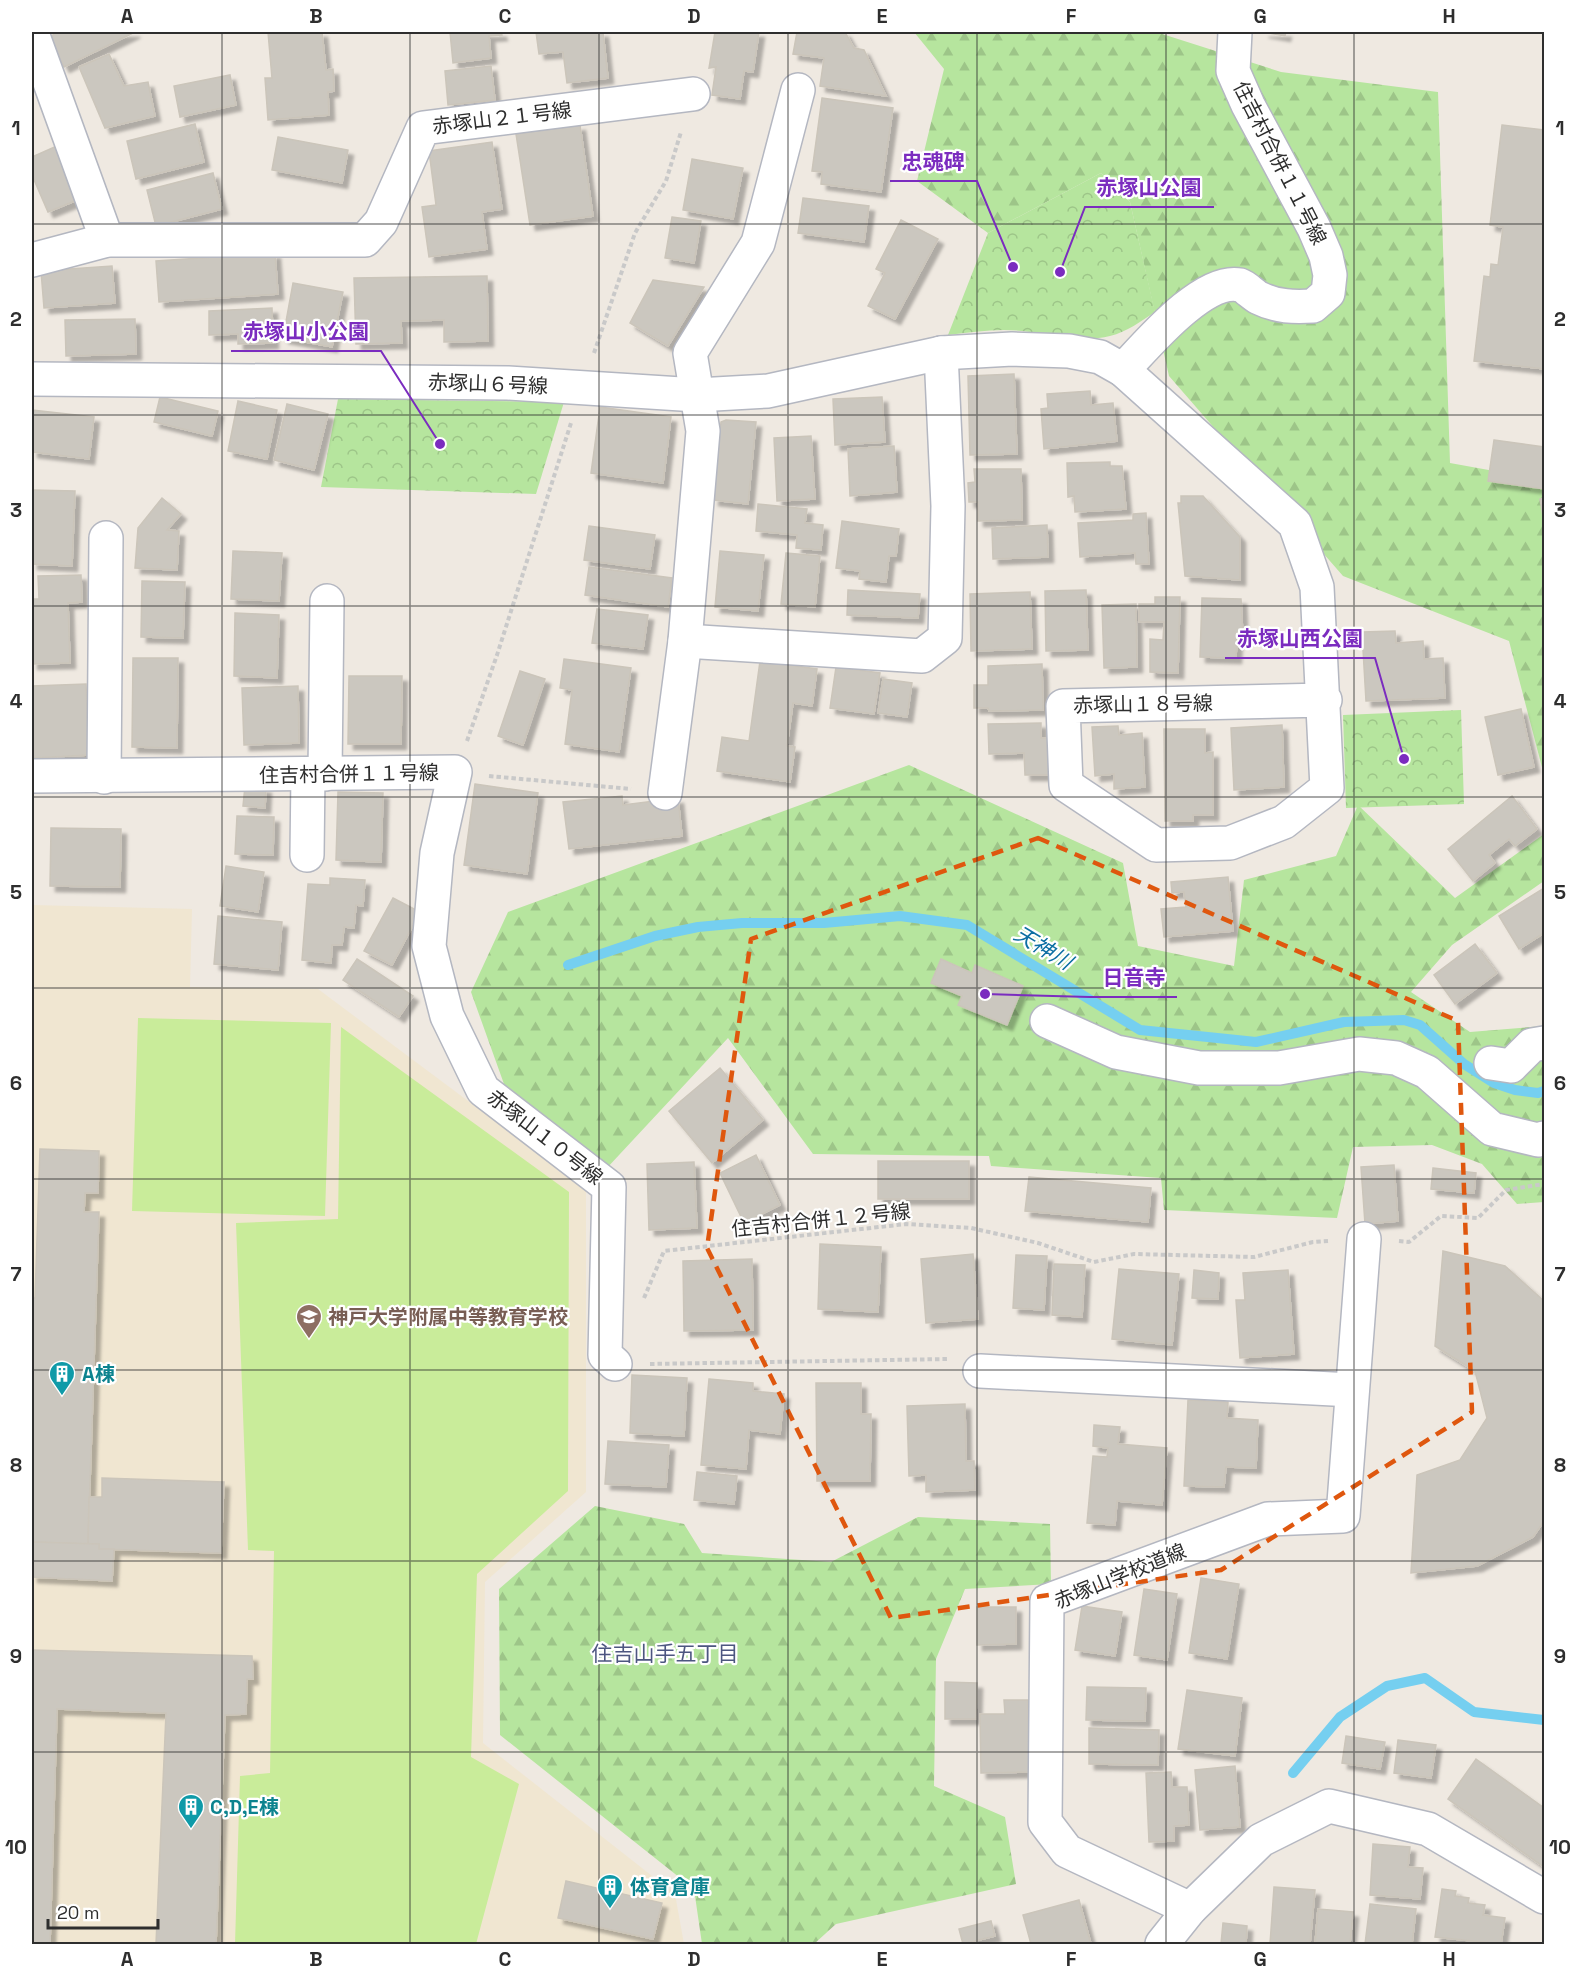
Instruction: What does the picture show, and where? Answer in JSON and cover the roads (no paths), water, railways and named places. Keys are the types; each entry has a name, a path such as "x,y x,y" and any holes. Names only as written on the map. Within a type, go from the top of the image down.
{"street":[{"name":"住吉村合併１１号線","path":"1123,370 1170,321 1218,287 1240,285 1259,298 1286,307 1313,306 1328,293 1330,275 1326,256 1314,228 1248,105 1233,70 1235,32"},
{"path":"32,33 107,240"},
{"path":"665,793 685,641 703,431 690,353 758,243 798,90"},
{"name":"赤塚山２１号線","path":"32,260 107,240 365,240 381,222 423,128 693,94"},
{"path":"685,641 922,656 945,638 948,506 941,353 1012,349 1069,351 1100,357 1123,370"},
{"name":"赤塚山６号線","path":"32,379 508,383 697,395 768,391 941,353"},
{"name":"赤塚山１８号線","path":"1123,370 1295,524 1317,587 1325,700 1327,788 1284,822 1230,843 1156,845 1066,785 1063,706 1325,700"},
{"path":"104,777 106,538"},
{"path":"307,855 316,774 327,602"},
{"name":"住吉村合併１１号線","path":"32,776 455,772"},
{"name":"赤塚山１０号線","path":"455,772 437,853 429,946 447,1016 483,1090 609,1187 605,1355 615,1364"},
{"path":"1047,1021 1116,1052 1199,1068 1279,1068 1359,1054 1396,1059 1427,1072 1492,1130 1538,1140 1545,1138"},
{"path":"1491,1063 1511,1066 1532,1045 1545,1043"},
{"name":"赤塚山学校道線","path":"1191,1909 1067,1851 1045,1822 1047,1601 1268,1519 1343,1516 1364,1239"},
{"path":"980,1371 1352,1390"},
{"path":"1162,1944 1191,1909 1261,1840 1329,1806 1428,1829 1545,1897"}],"waterway":[{"name":"天神川","path":"568,965 655,936 698,927 742,923 824,923 900,916 967,925 1140,1030 1256,1042 1344,1022 1404,1020 1420,1025 1464,1064 1494,1083 1515,1090 1538,1093 1544,1091"},
{"path":"1293,1773 1340,1717 1387,1686 1425,1678 1474,1712 1544,1720"}],"place":[{"name":"忠魂碑","path":"1013,267"},
{"name":"赤塚山公園","path":"1060,272"},
{"name":"赤塚山小公園","path":"440,444"},
{"name":"赤塚山西公園","path":"1404,759"},
{"name":"日音寺","path":"985,994"},
{"name":"神戸大学附属中等教育学校","path":"309,1340"},
{"name":"A棟","path":"62,1397"},
{"name":"C,D,E棟","path":"191,1830"},
{"name":"体育倉庫","path":"610,1910"}],"district":[{"name":"住吉山手五丁目","path":"665,1654"}]}
